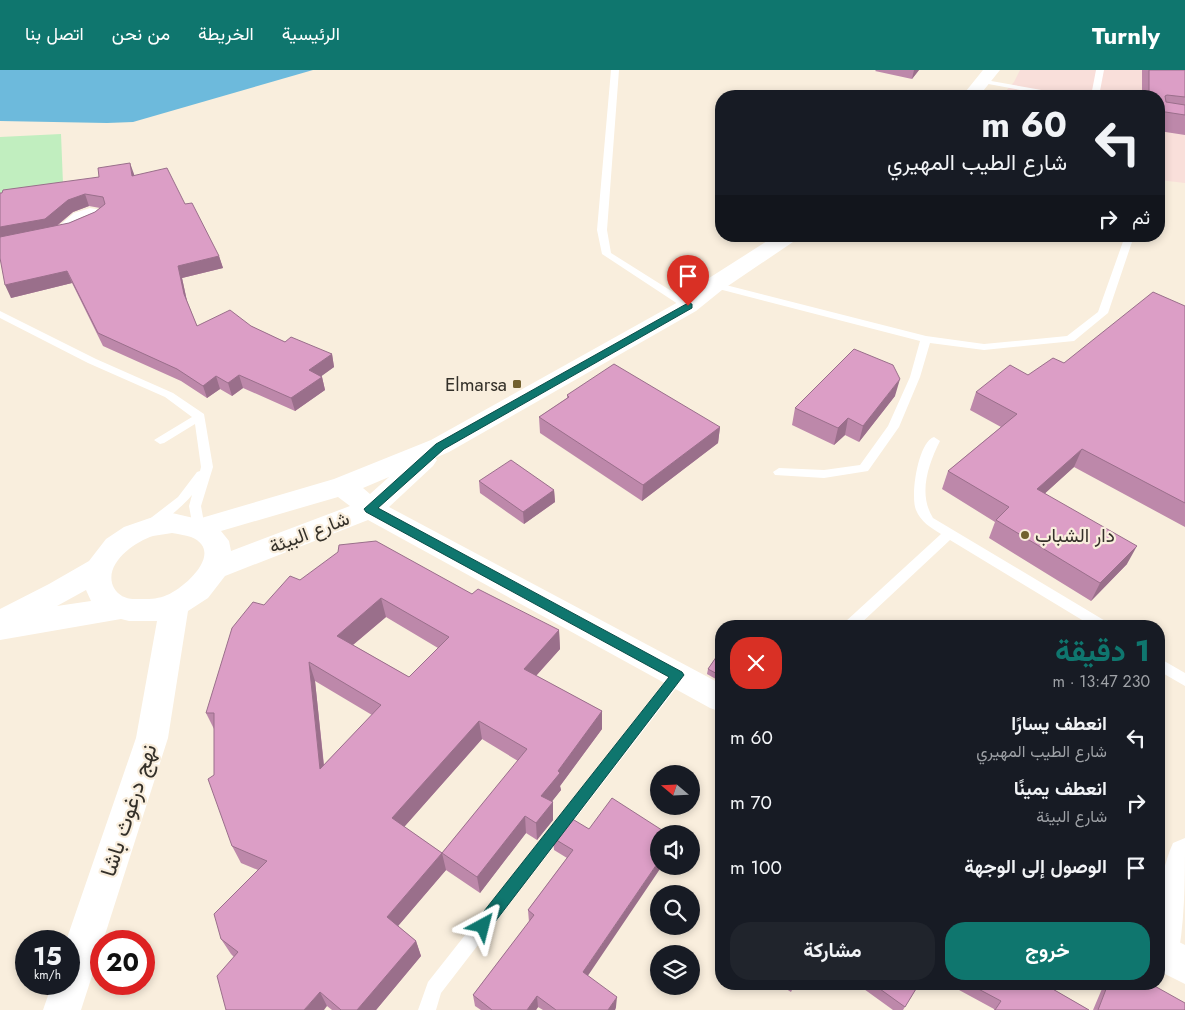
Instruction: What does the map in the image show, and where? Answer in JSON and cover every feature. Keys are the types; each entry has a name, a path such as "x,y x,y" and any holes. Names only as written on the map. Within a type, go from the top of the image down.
{"main road":[{"path":"975,90 988,76"},
{"name":"شارع البيئة","path":"199,528 343,486 440,446 688,306 714,285 780,242"},
{"name":"شارع البيئة","path":"216,568 370,509 440,446"},
{"path":"343,486 370,509 715,696"},
{"path":"172,524 186,524 199,528 210,535 217,545 219,556 216,568 207,582 193,595 174,605 156,610 137,611 121,608 108,602 100,592 97,580 99,568 109,552 123,540 142,530 172,524"},
{"path":"0,622 59,592 99,568"},
{"name":"نهج درغوث باشا","path":"62,1010 152,738 174,605"},
{"path":"0,628 121,608"}],"street":[{"path":"1169,957 1185,854"}],"lane":[{"path":"615,70 602,230 607,254 688,306"},
{"path":"1096,90 1100,70"},
{"path":"988,76 1041,90"},
{"path":"56,233 82,212 93,210 104,213 104,216 92,222"},
{"path":"44,236 79,228"},
{"path":"714,285 926,339 984,347 1070,339 1103,313 1128,242"},
{"path":"0,314 92,361 169,395 200,418 207,467 195,506 199,528"},
{"path":"779,472 824,474 864,468 893,427 915,377 926,339"},
{"path":"160,440 200,418"},
{"path":"934,441 924,460 920,485 921,507 929,521 1092,620"},
{"path":"142,530 182,500 207,467"},
{"path":"856,620 948,534"},
{"path":"1165,668 1185,680"},
{"path":"427,1010 434,988 678,675"}],"shaded area":[{"path":"1020,70 1185,70 1185,183 1165,181 1165,90 1007,90 1014,82"}],"green space":[{"path":"61,134 63,184 1,193 0,196 0,137"}],"water":[{"path":"0,70 313,70 133,122 107,123 0,121"}],"building":[{"path":"1149,70 1185,70 1185,97 1165,96 1165,90 1149,90"},
{"path":"1165,96 1166,102 1185,105 1185,115 1165,112"},
{"path":"130,163 132,176 167,168 185,204 192,203 219,256 178,266 184,294 197,326 230,310 251,326 285,342 291,337 332,354 309,370 322,377 291,398 239,375 228,383 216,376 203,386 177,369 98,333 67,271 5,285 0,258 0,237 69,223 95,212 105,204 103,197 85,194 68,200 45,219 0,227 0,193 3,190 99,177 98,168"},
{"path":"1153,292 1185,306 1185,503 1082,449 1037,489 1137,546 1100,583 996,520 1009,507 948,471 1017,414 976,392 1010,365 1028,375 1053,358 1064,363"},
{"path":"854,349 893,365 900,379 863,426 848,418 838,428 795,408"},
{"path":"614,364 720,427 643,485 539,417 569,397 567,395"},
{"path":"511,460 554,490 523,512 479,481"},
{"path":"376,541 472,594 478,589 559,630 524,669 602,711 558,771 560,773 541,796 553,802 536,823 525,816 477,877 442,853 387,917 416,941 357,1010 341,1010 320,992 304,1010 226,1010 217,976 238,952 221,939 214,914 267,861 232,846 208,779 214,775 214,713 206,713 232,628 253,602 264,605 290,576 300,580 338,552 339,545","holes":["381,598 449,637 409,677 337,636","309,662 381,705 320,769","479,721 527,749 442,853 392,818"]},
{"path":"715,659 715,673 708,669"},
{"path":"612,798 654,825 650,825 650,874 583,972 617,997 608,1010 556,1010 537,996 527,1010 492,1010 473,995 534,915 528,910 573,850 553,838 569,817 589,829"},
{"path":"881,990 915,990 905,1007"},
{"path":"980,990 1054,990 1089,1010 995,1010 1001,1001"},
{"path":"1106,990 1162,990 1185,1003 1185,1010 1098,1010"}],"place":[{"name":"Elmarsa","path":"517,384"},
{"name":"دار الشباب","path":"1025,535"}],"route":[{"path":"483,926 678,675 370,509 440,446 688,306"}]}
